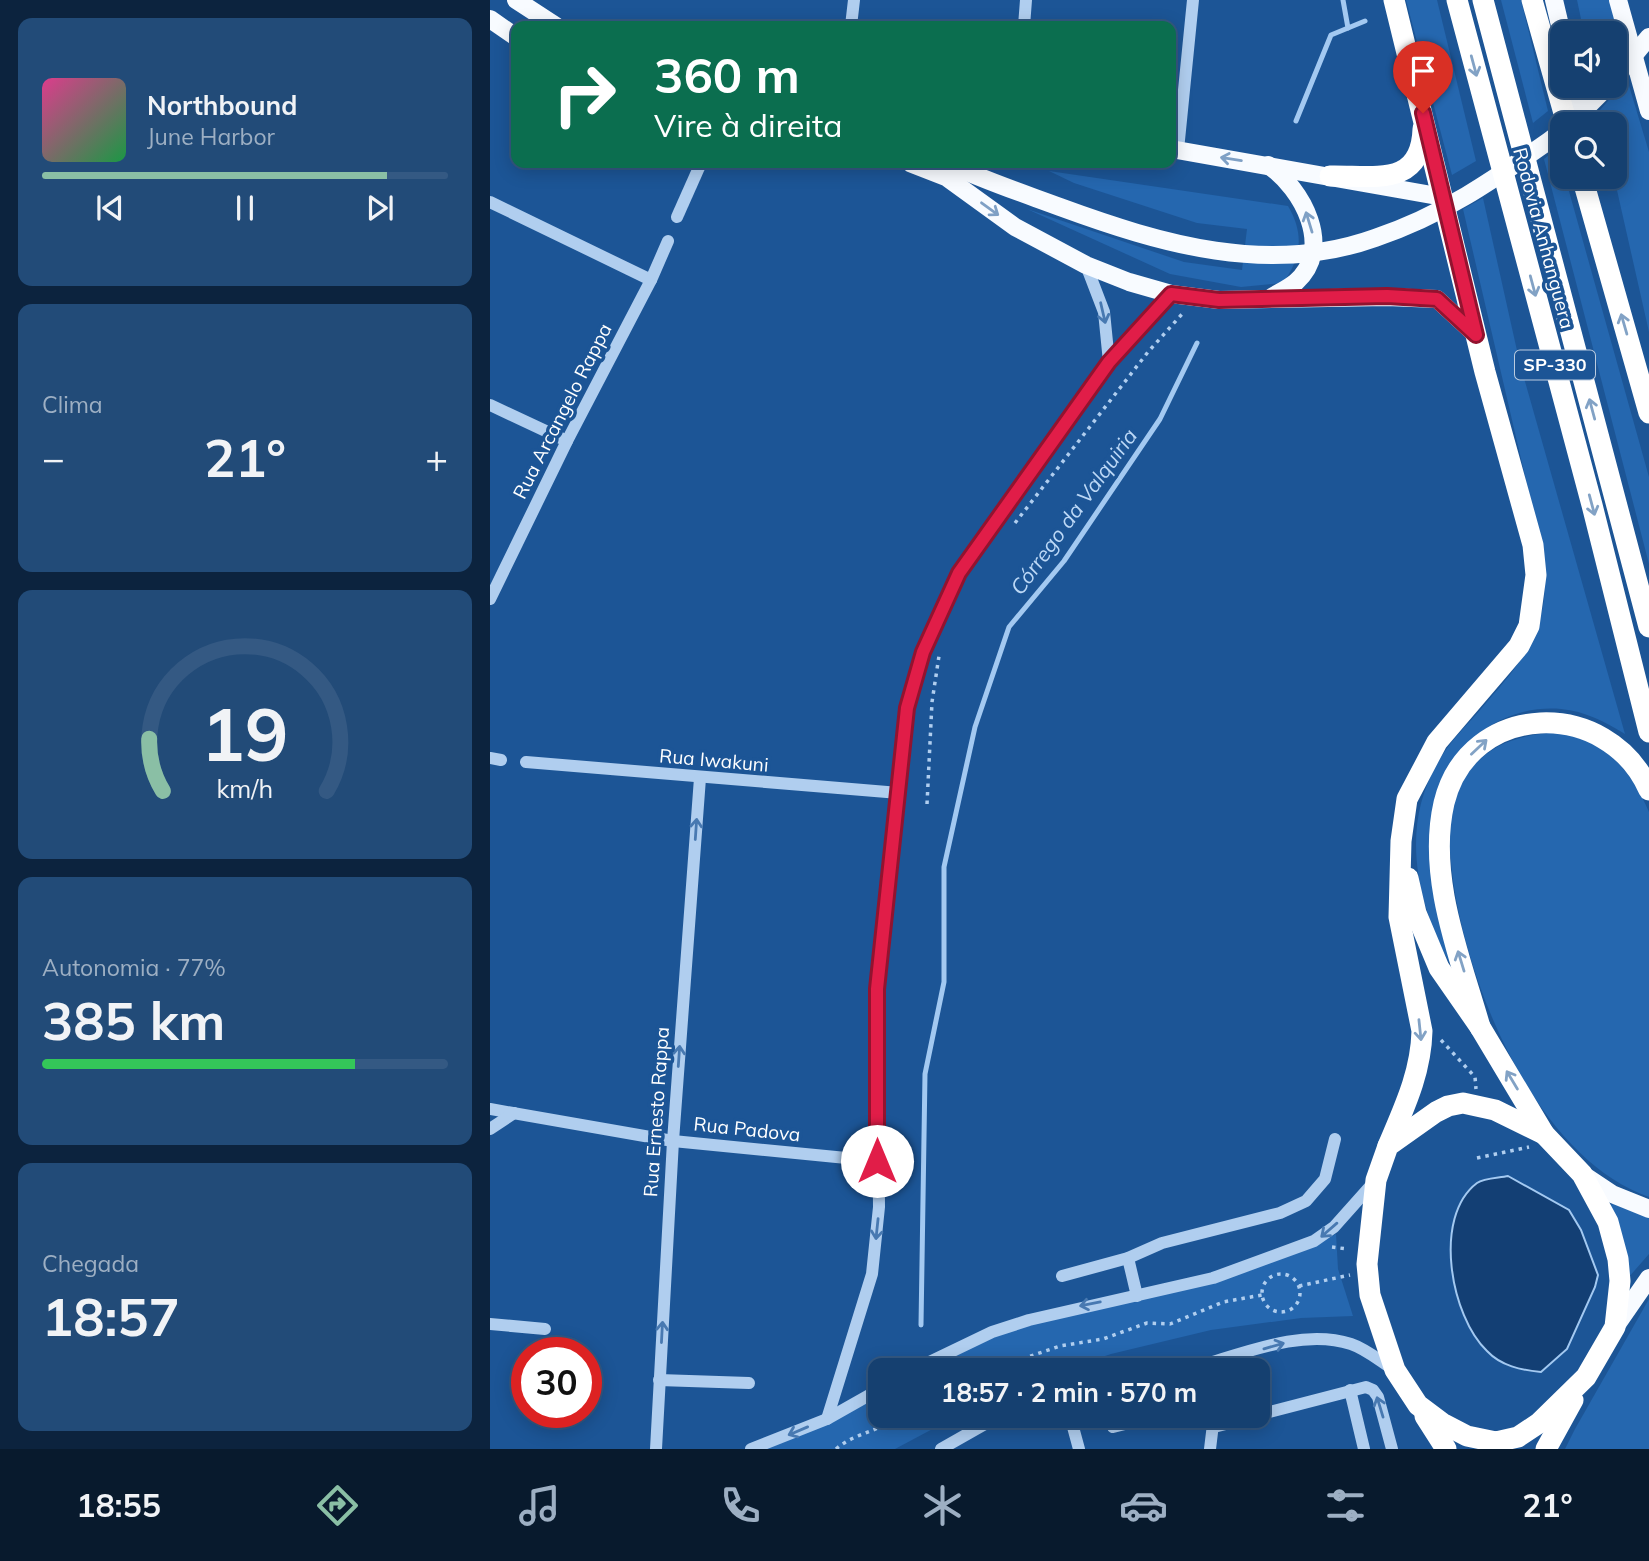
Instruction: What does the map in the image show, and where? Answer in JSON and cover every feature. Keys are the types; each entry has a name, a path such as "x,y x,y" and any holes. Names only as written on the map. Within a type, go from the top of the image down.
{"highway":[{"path":"1394,0 1476,335 1533,545 1536,575 1529,626 1519,646 1437,743 1425,762 1407,799 1401,841 1399,917 1422,1031 1418,1072 1376,1180 1367,1250 1369,1285 1395,1370 1446,1449"},
{"name":"Rodovia Anhanguera","path":"1457,0 1592,505 1649,732"},
{"name":"Rodovia Anhanguera","path":"1483,0 1649,627"},
{"path":"1532,0 1565,112"},
{"path":"1330,176 1388,175 1406,170 1417,160 1422,144 1423,113"},
{"path":"1585,189 1648,408"},
{"path":"1480,1027 1447,904 1441,859 1444,803 1459,770 1490,737 1510,728 1551,722 1568,723 1586,728 1618,749 1634,765 1649,790"},
{"path":"1401,841 1416,913 1439,968 1480,1027 1539,1141"},
{"path":"1388,1146 1448,1106 1463,1103 1494,1110 1582,1174 1608,1222 1618,1259 1620,1281 1615,1327 1549,1445"},
{"path":"1418,1405 1442,1423 1467,1436 1496,1442 1518,1437 1539,1423 1586,1377"}],"main road":[{"path":"516,0 548,21"},
{"path":"1554,0 1559,21"},
{"path":"1618,0 1649,111"},
{"path":"490,19 511,34"},
{"path":"1627,64 1649,37"},
{"path":"1581,112 1596,98"},
{"path":"957,168 1108,225 1172,243 1223,253 1294,255 1373,239 1434,214 1471,195 1550,140"},
{"path":"1176,149 1443,197"},
{"path":"1267,164 1296,191 1313,234 1311,252 1302,274 1296,282 1272,297"},
{"path":"923,168 946,177 1016,227 1086,265 1129,282 1171,294 1219,300 1387,296 1437,299 1476,335"},
{"path":"940,168 974,176"},
{"path":"1591,189 1601,246"},
{"path":"1582,1174 1612,1194 1649,1209"},
{"path":"1615,1327 1649,1278"}],"street":[{"path":"852,21 854,0"},
{"path":"1024,21 1026,0"},
{"path":"1176,141 1193,0"},
{"path":"677,216 699,168"},
{"path":"490,202 652,280"},
{"name":"Rua Arcangelo Rappa","path":"490,599 567,440 652,280 668,241"},
{"path":"1086,265 1104,312 1109,362"},
{"path":"827,1419 872,1274 879,1207 877,989 907,708 923,652 959,573 1109,362 1171,294"},
{"path":"490,405 567,440"},
{"name":"Rua Iwakuni","path":"526,762 900,793"},
{"name":"Rua Ernesto Rappa","path":"656,1449 673,1141 700,778"},
{"name":"Rua Padova","path":"490,1110 673,1141 877,1161"},
{"path":"490,1129 514,1113"},
{"path":"1062,1276 1128,1258 1162,1243 1280,1213 1306,1201 1325,1179 1335,1139"},
{"path":"938,1358 992,1332 1030,1320 1213,1278 1314,1241 1334,1227 1376,1180"},
{"path":"1128,1258 1137,1296"},
{"path":"490,1324 545,1329"},
{"path":"1233,1358 1308,1338 1354,1345 1395,1370"},
{"path":"1245,1358 1247,1354"},
{"path":"659,1380 748,1383"},
{"path":"1270,1412 1366,1387 1373,1390 1392,1449"},
{"path":"1350,1390 1364,1449"},
{"path":"751,1449 827,1419 868,1396"},
{"path":"941,1449 978,1428"},
{"path":"1073,1428 1079,1449"},
{"path":"1210,1449 1213,1428"}],"path":[{"path":"1008,532 1148,352 1197,297"},
{"path":"927,804 932,702 940,646"},
{"path":"1422,1031 1433,1032 1475,1077 1477,1105"},
{"path":"1477,1158 1528,1147 1539,1141"},
{"path":"1274,1275 1286,1275 1299,1286 1300,1299 1292,1309 1279,1312 1267,1307 1262,1295 1265,1283 1274,1275"},
{"path":"1299,1286 1350,1275"},
{"path":"1025,1358 1060,1346 1104,1339 1147,1323 1170,1324 1223,1302 1262,1295"},
{"path":"836,1449 848,1438 882,1428"}],"shaded area":[{"path":"1406,0 1437,0 1476,161 1452,175"},
{"path":"1501,0 1521,0 1548,111 1533,123"},
{"path":"1577,0 1610,0 1617,21 1581,21"},
{"path":"1627,79 1649,152 1649,332 1617,189 1627,189 1627,112 1600,110 1610,98 1627,98"},
{"path":"1550,154 1550,182 1544,159"},
{"path":"1049,171 1288,206 1298,235 1299,245 1294,264 1283,283 1241,287 1170,274 1027,209 1184,262 1242,270 1247,229 1197,223 1074,183"},
{"path":"1552,189 1568,189 1649,477 1649,564"},
{"path":"1483,198 1520,364 1625,734 1578,712 1561,709 1536,710 1512,716 1490,726 1454,759 1442,780 1434,803 1431,828 1453,960 1449,962 1437,938 1421,887 1416,835 1420,809 1428,784 1444,752 1508,677 1531,642 1541,615 1545,585 1539,536 1463,209"},
{"path":"1557,732 1589,742 1614,759 1634,783 1649,812 1649,1197 1609,1177 1573,1146 1542,1108 1515,1064 1492,1017 1474,970 1461,923 1453,880 1449,834 1450,811 1457,790 1476,763 1498,746 1525,737"},
{"path":"1508,1176 1569,1210 1581,1230 1598,1275 1567,1349 1541,1372 1512,1366 1487,1351 1474,1335 1456,1292 1451,1242 1455,1219 1463,1199 1480,1181"},
{"path":"1613,1204 1649,1218 1649,1254 1628,1278 1609,1206"},
{"path":"1336,1234 1338,1269 1353,1316 1301,1318 1211,1330 1099,1358 946,1358 992,1336 1308,1248"},
{"path":"1649,1299 1649,1449 1565,1449 1575,1429"},
{"path":"868,1400 868,1428 934,1428 895,1449 760,1449"}],"waterway":[{"path":"1343,0 1348,28"},
{"name":"Córrego da Valquiria","path":"1296,121 1331,35 1365,21"},
{"name":"Córrego da Valquiria","path":"921,1325 925,1074 944,982 944,867 975,727 1009,627 1064,561 1160,419 1197,343"}],"route":[{"path":"877,1161 877,989 907,708 923,652 959,573 1109,362 1171,294 1219,300 1387,296 1437,299 1476,335 1423,113"}]}
